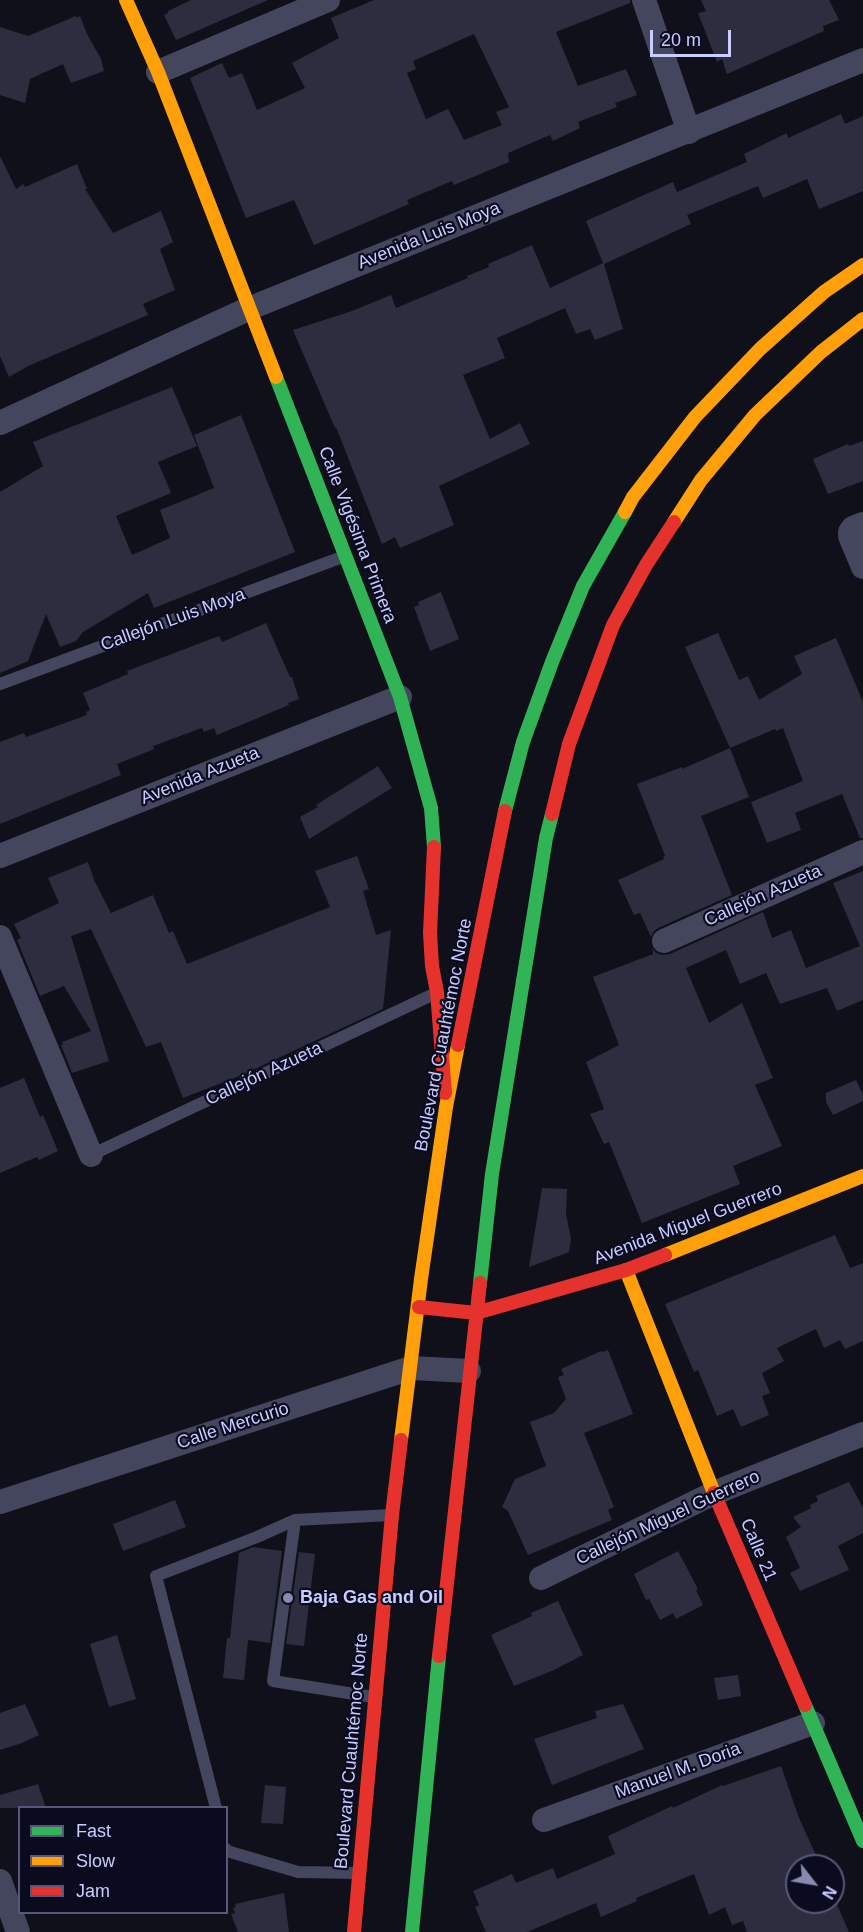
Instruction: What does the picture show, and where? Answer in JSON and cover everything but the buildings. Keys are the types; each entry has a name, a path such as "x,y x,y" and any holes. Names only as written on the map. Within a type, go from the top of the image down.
{"main road":[{"name":"Calle Vigésima Primera","path":"126,0 158,72 400,697 431,808 434,836 430,933 446,1107"},
{"name":"Boulevard Cuauhtémoc Norte","path":"354,1932 392,1515 446,1107 505,812 520,754 552,662 583,586 633,497 695,417 760,349 824,292 863,265"},
{"path":"412,1932 438,1661 492,1174 546,838 569,744 613,625 646,565 701,480 755,415 821,352 863,319"},
{"name":"Avenida Miguel Guerrero","path":"418,1307 476,1313 626,1270 863,1176"},
{"name":"Calle 21","path":"626,1270 714,1492 863,1842"}],"street":[{"path":"158,72 328,0"},
{"path":"644,0 689,132"},
{"name":"Avenida Luis Moya","path":"0,423 248,309 863,60"},
{"path":"856,528 850,536 863,567"},
{"name":"Avenida Azueta","path":"0,856 400,697"},
{"name":"Callejón Azueta","path":"664,941 863,852"},
{"path":"0,937 91,1155"},
{"name":"Calle Mercurio","path":"0,1502 411,1368 469,1371"},
{"name":"Callejón Miguel Guerrero","path":"541,1578 714,1492 863,1434"},
{"name":"Manuel M. Doria","path":"544,1820 813,1723"},
{"path":"0,1881 18,1932"}],"lane":[{"name":"Callejón Luis Moya","path":"0,684 346,555"},
{"name":"Callejón Azueta","path":"91,1155 437,992"},
{"path":"215,1806 156,1576 295,1520 392,1515"},
{"path":"295,1520 273,1681 375,1697"},
{"path":"228,1851 298,1872 359,1873"}],"traffic: fast":[{"path":"276,377 400,697 431,808 434,847"},
{"path":"505,811 523,742 552,662 583,586 625,512"},
{"path":"480,1283 492,1174 546,838 552,814"},
{"path":"412,1932 439,1656"},
{"path":"805,1705 863,1841"}],"traffic: slow":[{"path":"126,0 158,72 276,377"},
{"path":"625,512 633,497 695,417 760,349 824,292 863,265"},
{"path":"674,522 701,480 755,415 821,352 863,319"},
{"path":"401,1440 421,1279 446,1107 458,1045"},
{"path":"665,1255 863,1176"},
{"path":"626,1270 714,1493"}],"traffic: jam":[{"path":"552,814 569,744 613,625 646,565 674,522"},
{"path":"458,1045 505,811"},
{"path":"434,847 430,933 445,1093"},
{"path":"419,1307 476,1313 626,1270 665,1255"},
{"path":"439,1656 480,1283"},
{"path":"354,1932 392,1515 401,1440"},
{"path":"714,1493 805,1705"}],"place":[{"name":"Baja Gas and Oil","path":"288,1598"}]}
